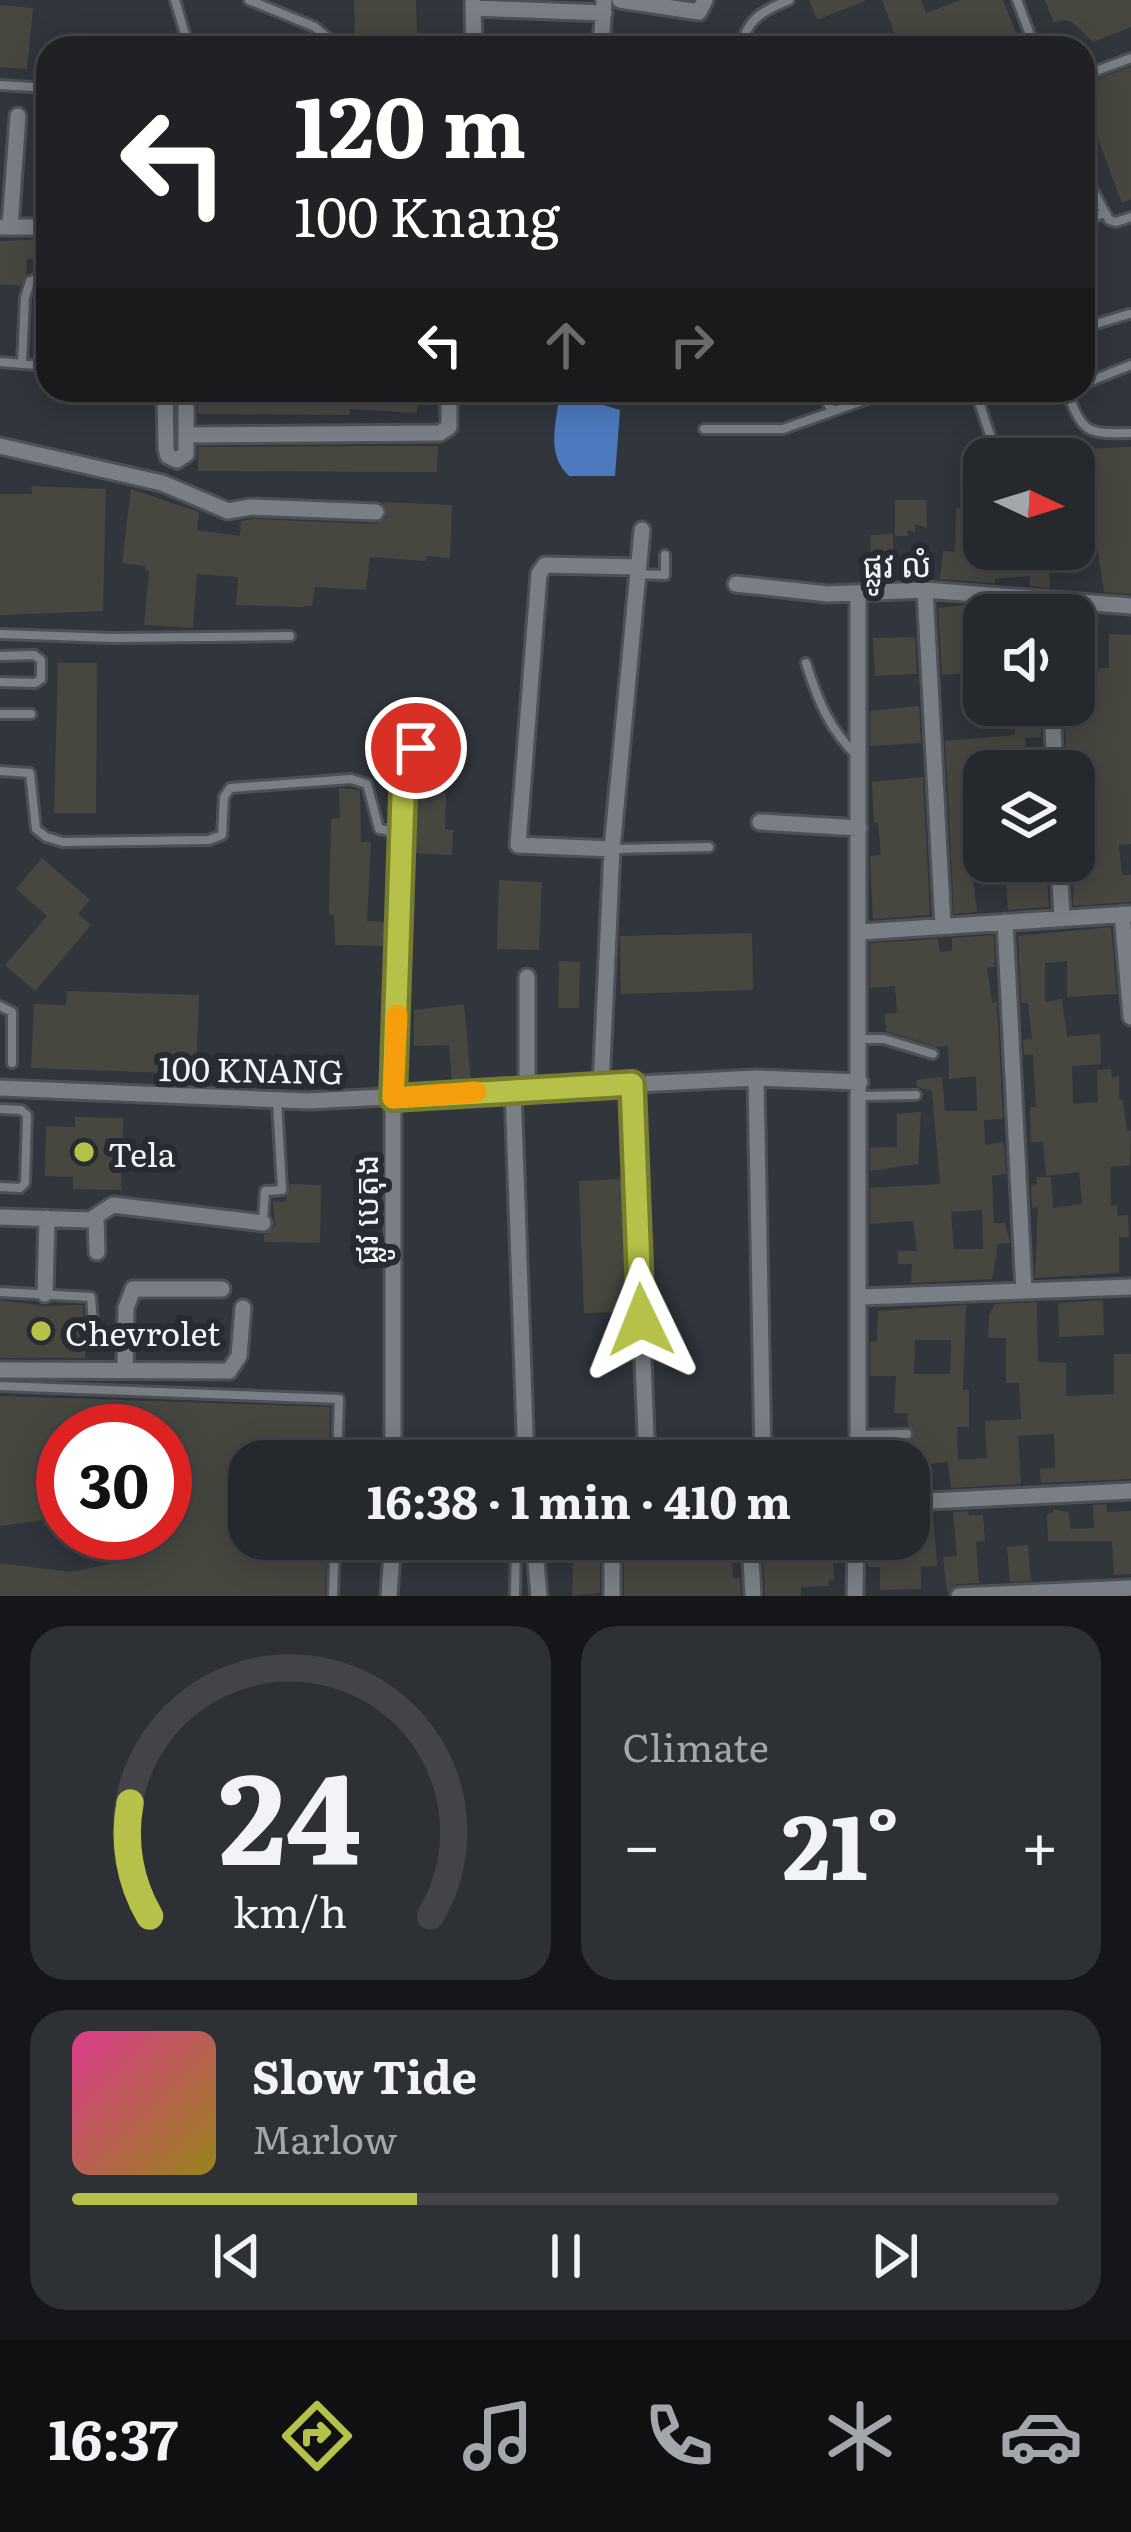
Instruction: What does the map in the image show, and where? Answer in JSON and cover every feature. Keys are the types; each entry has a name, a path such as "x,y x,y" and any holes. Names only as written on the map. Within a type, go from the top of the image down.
{"street":[{"path":"620,0 699,12 706,0"},
{"path":"474,36 473,4 604,6 602,36"},
{"path":"18,116 5,227 36,227"},
{"path":"165,402 166,449 177,460 186,454 186,402"},
{"path":"187,435 440,433 448,427 449,402"},
{"path":"0,446 162,483 227,511 251,507 376,512"},
{"path":"601,1086 612,849 642,530"},
{"path":"612,849 518,845 539,574 545,565 638,570"},
{"name":"ផ្លូវ លំ","path":"736,584 828,594 925,590 963,596"},
{"path":"925,590 944,926"},
{"path":"858,593 858,1440"},
{"name":"ផ្លូវ លំ","path":"1095,607 1131,606"},
{"name":"ផ្លូវ បេតុង","path":"393,1440 393,1098 404,766 416,748"},
{"path":"760,822 859,828"},
{"path":"1060,882 1062,918"},
{"path":"860,932 1127,914 1131,1017"},
{"path":"1005,922 1024,1291"},
{"path":"526,977 520,1089 526,1440"},
{"path":"756,1078 763,1440"},
{"name":"100 KNANG","path":"0,1088 277,1101 756,1078 860,1089"},
{"path":"632,1084 646,1440"},
{"path":"0,1217 96,1217 113,1205 263,1223"},
{"path":"96,1217 97,1252"},
{"path":"45,1294 47,1218"},
{"path":"861,1297 1131,1287"},
{"path":"125,1370 126,1308 133,1289 222,1289"},
{"path":"0,1370 229,1371 238,1356 243,1308"},
{"path":"930,1501 1131,1491"},
{"path":"389,1596 392,1560"},
{"path":"536,1560 539,1596"},
{"path":"612,1560 612,1596"},
{"path":"751,1560 753,1596"},
{"path":"855,1596 856,1560"},
{"path":"959,1596 1131,1588"}],"lane":[{"path":"175,0 186,36"},
{"path":"248,0 315,27 326,36"},
{"path":"742,36 754,18 789,0"},
{"path":"1017,0 1030,36"},
{"path":"1095,72 1131,58"},
{"path":"0,85 36,87"},
{"path":"1095,195 1116,222 1131,217"},
{"path":"1095,217 1104,212"},
{"path":"22,364 25,298 30,281 36,279"},
{"path":"1095,324 1129,314"},
{"path":"0,362 36,365"},
{"path":"1095,379 1131,365"},
{"path":"827,402 832,410"},
{"path":"704,429 783,429 856,402"},
{"path":"979,402 991,438"},
{"path":"1071,402 1080,425 1093,434 1131,433"},
{"path":"638,570 665,574 665,555"},
{"path":"0,634 290,636"},
{"path":"0,656 34,656 41,660 43,670 34,683 0,682"},
{"path":"806,663 835,735 859,758"},
{"path":"0,714 31,714"},
{"path":"0,771 30,773 36,829 63,842 209,841 222,835 224,797 230,788 351,779 367,784 379,829 402,833"},
{"path":"612,849 709,848"},
{"path":"0,1006 13,1012 12,1063"},
{"path":"860,1039 884,1039 933,1054"},
{"path":"860,1089 916,1095"},
{"path":"263,1223 266,1191 282,1190 277,1101"},
{"path":"0,1109 27,1115 25,1183 20,1188 0,1187"},
{"path":"0,1292 91,1297 93,1322"},
{"path":"0,1386 339,1399 338,1440"},
{"path":"858,1435 907,1434"},
{"path":"333,1596 334,1560"},
{"path":"515,1596 516,1560"}],"water":[{"path":"559,402 593,402 620,410 615,476 569,476 558,459 554,440"}],"building":[{"path":"354,0 416,0 417,36 355,36"},
{"path":"809,0 865,0 865,1 817,20"},
{"path":"882,0 921,0 926,13 961,0 1003,0 1017,36 896,36"},
{"path":"1045,0 1131,0 1131,27 1095,41 1095,36 1087,36 1073,23 1054,23"},
{"path":"0,5 33,8 27,69 0,67"},
{"path":"1131,67 1131,199 1122,203 1095,132 1095,80"},
{"path":"36,240 36,259 27,259 20,286 0,284 0,241"},
{"path":"198,402 417,402 417,413 350,409 350,415 198,414"},
{"path":"438,446 437,472 198,471 198,447"},
{"path":"1131,447 1131,594 1104,592 1097,545 1095,448"},
{"path":"31,486 106,489 103,611 0,615 0,494 32,494"},
{"path":"131,489 199,512 197,530 240,536 241,521 252,519 376,524 387,517 383,502 452,505 450,558 370,557 366,590 315,587 312,605 301,607 236,605 238,577 197,574 193,628 144,625 149,571 146,566 122,563"},
{"path":"895,500 926,500 927,528 915,524 915,532 895,536"},
{"path":"956,508 963,508 963,570 1049,570 1050,588 1030,586 1030,576 995,579 995,583 940,579 943,551 955,552"},
{"path":"893,534 894,579 864,580 864,555 871,555 870,535"},
{"path":"963,605 963,674 942,675 938,608"},
{"path":"1109,634 1131,635 1131,844 1119,845 1122,875 1131,875 1131,902 1073,906 1073,882 1095,882 1095,750 1066,750 1065,726 1095,726 1095,669 1109,668"},
{"path":"915,637 917,674 875,676 873,638"},
{"path":"58,663 97,663 96,813 54,813"},
{"path":"919,706 921,743 870,746 870,711"},
{"path":"1015,726 1041,726 1041,737 1025,738 1026,750 963,750 963,882 973,882 977,912 954,914 945,741 1015,735"},
{"path":"923,777 930,915 873,919 870,856 881,855 872,782"},
{"path":"339,788 360,790 361,842 371,842 367,921 386,922 385,946 335,945 334,915 329,914 331,819 340,818"},
{"path":"415,792 446,793 445,829 453,830 452,855 413,853"},
{"path":"42,858 90,900 78,914 91,925 35,991 5,965 47,916 16,889"},
{"path":"499,880 542,882 539,950 497,949"},
{"path":"1006,882 1047,882 1049,907 1008,910"},
{"path":"1111,927 1117,994 1067,997 1067,961 1045,963 1045,1002 1062,999 1067,1037 1100,1034 1101,1064 1072,1066 1073,1104 1098,1102 1097,1070 1111,1069 1112,1078 1119,1076 1119,1100 1123,1100 1127,1131 1131,1131 1130,1165 1110,1167 1111,1206 1117,1206 1118,1216 1128,1215 1129,1237 1119,1237 1119,1273 1035,1278 1038,1207 1032,1208 1031,1186 1037,1184 1036,1177 1051,1177 1053,1208 1082,1204 1079,1172 1046,1176 1043,1142 1031,1142 1030,1107 1036,1107 1033,1054 1024,1055 1023,1040 1032,1039 1028,1003 1021,1003 1018,936"},
{"path":"752,933 753,990 621,994 620,936"},
{"path":"994,935 995,967 987,968 992,1003 997,1002 1003,1119 984,1120 985,1145 1004,1142 1006,1174 992,1176 994,1223 1005,1223 1010,1243 998,1244 992,1279 911,1283 912,1264 898,1264 898,1251 917,1251 913,1221 870,1224 870,1188 940,1184 932,1091 917,1087 917,1080 942,1077 945,1111 977,1111 976,1076 949,1079 948,1046 886,1031 885,1014 897,1013 895,986 870,988 870,943 938,939 940,952 952,951 952,938","holes":["982,1210 983,1249 954,1249 951,1212"]},
{"path":"559,961 580,962 579,1008 558,1008"},
{"path":"67,991 199,995 196,1074 31,1068 34,1004 66,1005"},
{"path":"464,1004 471,1081 452,1082 449,1045 414,1046 414,1010"},
{"path":"921,1112 918,1164 870,1171 870,1148 897,1147 897,1114"},
{"name":"Tela","path":"75,1117 123,1118 121,1190 73,1189 73,1177 45,1176 46,1126 75,1127"},
{"path":"622,1179 627,1312 584,1313 579,1181"},
{"path":"290,1184 321,1185 320,1243 264,1242 264,1235 275,1226 273,1201 285,1202"},
{"path":"0,1300 83,1305 85,1358 0,1358"},
{"path":"1103,1300 1104,1335 1059,1337 1058,1303"},
{"path":"1037,1302 1038,1362 1066,1363 1066,1396 1114,1394 1114,1354 1131,1354 1131,1479 1041,1483 1040,1469 1055,1468 1054,1434 1018,1436 1021,1484 951,1488 948,1462 930,1464 930,1440 910,1440 915,1435 907,1413 894,1413 896,1376 870,1376 870,1342 877,1342 878,1311 966,1305 963,1390 969,1390 969,1427 957,1427 958,1460 987,1458 985,1421 1021,1419 1019,1383 1006,1383 1006,1338 988,1338 989,1315 995,1304","holes":["915,1340 951,1340 950,1374 914,1374"]},
{"path":"0,1396 330,1407 329,1440 228,1440 228,1560 326,1560 325,1596 0,1596 0,1563 71,1572 125,1560 192,1560 192,1404 36,1404 36,1521 0,1526"},
{"path":"1106,1504 1107,1512 1131,1511 1131,1574 1114,1575 1112,1541 1048,1541 1047,1514 1053,1509 1068,1512 1071,1529 1094,1528 1093,1505"},
{"path":"968,1511 969,1515 983,1515 985,1540 976,1542 979,1583 957,1584 947,1593 943,1557 957,1556 953,1512"},
{"path":"933,1513 937,1566 921,1567 921,1589 880,1590 880,1567 868,1567 868,1560 930,1560"},
{"path":"1028,1545 1031,1581 1010,1582 1007,1547"},
{"path":"573,1560 600,1560 600,1593 572,1596"},
{"path":"624,1560 732,1560 733,1578 740,1578 741,1596 624,1596"},
{"path":"763,1560 833,1560 834,1580 829,1580 829,1586 801,1587 801,1596 765,1596"}],"slow traffic":[{"path":"397,1015 393,1098 476,1092"}],"place":[{"name":"Tela","path":"84,1152"},
{"name":"Chevrolet","path":"41,1331"}],"route":[{"path":"416,748 404,766 393,1098 632,1084 641,1320"}]}
